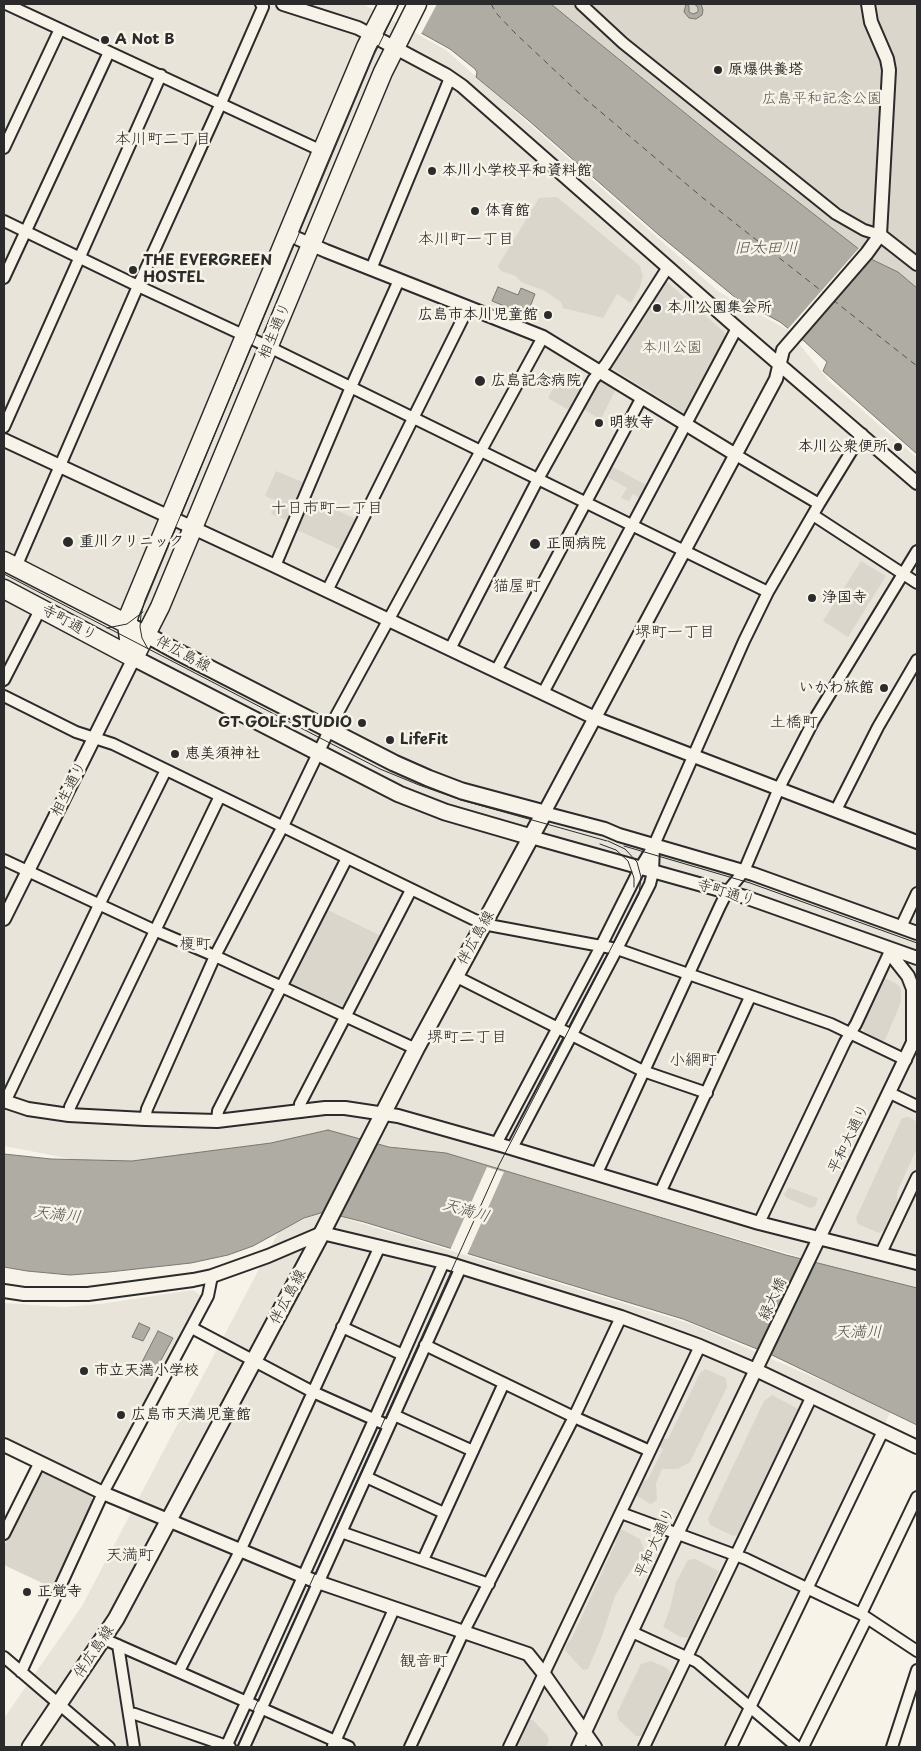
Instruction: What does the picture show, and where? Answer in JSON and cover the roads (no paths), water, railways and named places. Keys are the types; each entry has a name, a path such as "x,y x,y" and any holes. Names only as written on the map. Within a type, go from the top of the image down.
{"highway":[{"name":"相生通り","path":"134,658 147,634 193,528 394,48 417,4"},
{"name":"相生通り","path":"134,658 127,624 129,615 322,151 385,9"},
{"name":"寺町通り","path":"10,564 127,624"},
{"name":"寺町通り","path":"4,589 134,658"}],"main road":[{"name":"伴広島線","path":"30,1747 59,1704 111,1642 116,1619 331,1216 416,1049 544,813 462,791 394,763 127,624"},
{"name":"伴広島線","path":"134,658 380,785 445,812 531,837"}],"street":[{"path":"6,4 322,151"},
{"path":"10,564 60,466 138,286 222,103 263,7 261,4"},
{"path":"283,4 352,26 450,78 504,122 737,328 917,483"},
{"path":"581,4 629,48 836,214 864,230 880,235 917,264"},
{"path":"544,813 776,379 783,350 867,253 880,235 889,70 887,60 871,22 868,4"},
{"path":"4,148 60,29"},
{"path":"4,278 109,52"},
{"path":"4,427 161,76"},
{"path":"371,269 450,78"},
{"path":"4,221 78,258 245,335 768,592"},
{"path":"287,234 543,337 819,504"},
{"path":"450,649 538,479 593,380 606,364 668,267"},
{"path":"275,566 399,280"},
{"path":"327,591 468,308"},
{"path":"543,693 737,328"},
{"path":"145,1119 147,1108 215,956 284,826 330,730 543,337"},
{"path":"496,671 642,397"},
{"path":"496,1144 601,946 640,868 654,845 744,641 768,592 862,434"},
{"path":"4,440 595,718 917,842"},
{"path":"813,514 917,583"},
{"path":"596,1173 727,892 744,871 779,788 814,720 917,551"},
{"path":"4,680 40,608"},
{"name":"相生通り","path":"4,919 134,658"},
{"path":"836,810 878,726 917,660"},
{"path":"4,696 76,732 113,744 483,924 617,949 831,1024 906,1060"},
{"path":"166,770 4,1102 69,1115 145,1119 217,1121 325,1108 345,1108 398,1116 512,1148 759,1223 917,1263"},
{"path":"69,1115 70,1107 220,796"},
{"name":"寺町通り","path":"544,813 744,871 917,933"},
{"name":"寺町通り","path":"531,837 727,892 917,958"},
{"path":"512,1148 650,884 653,872 654,845"},
{"path":"217,1121 218,1111 347,858"},
{"path":"4,860 416,1049"},
{"path":"300,1112 300,1104 411,890"},
{"path":"902,927 917,893"},
{"path":"902,927 917,924"},
{"path":"759,1223 891,948"},
{"path":"891,948 893,957 908,976 913,989 916,1039"},
{"path":"455,976 643,1071 707,1094"},
{"path":"660,1193 750,997"},
{"name":"平和大通り","path":"810,1258 916,1039"},
{"path":"890,1093 917,1106"},
{"path":"881,1254 917,1177"},
{"path":"906,1200 917,1203"},
{"path":"4,1291 24,1294 88,1294 212,1276 268,1256 322,1232 444,1262 622,1317 700,1346 756,1370 811,1398 917,1447"},
{"path":"178,1671 240,1550 380,1246"},
{"name":"緑大橋","path":"765,1354 810,1258"},
{"path":"129,1713 228,1747 246,1701 444,1262"},
{"path":"244,1747 461,1267"},
{"path":"21,1672 103,1493 208,1296 212,1276"},
{"path":"410,1747 463,1633 574,1417 622,1317"},
{"path":"342,1327 403,1355"},
{"path":"192,1328 313,1392 389,1426"},
{"path":"426,1345 574,1417 650,1451"},
{"path":"509,1747 700,1346"},
{"name":"平和大通り","path":"578,1747 677,1534 765,1354"},
{"path":"423,1560 504,1383"},
{"path":"644,1747 811,1398"},
{"path":"394,1415 473,1451"},
{"path":"731,1747 883,1431"},
{"path":"4,1444 103,1493 303,1576 528,1654 595,1747"},
{"path":"4,1534 40,1462"},
{"path":"366,1477 444,1513"},
{"path":"803,1747 917,1497"},
{"path":"621,1513 735,1555 864,1616 917,1651"},
{"path":"341,1532 489,1584"},
{"path":"334,1744 394,1609"},
{"path":"632,1632 697,1662 797,1747"},
{"path":"111,1642 262,1708 334,1744 349,1747"},
{"path":"111,1642 129,1713 134,1747"},
{"path":"4,1657 110,1747"},
{"path":"892,1747 917,1670"}],"water":[{"name":"旧太田川","path":"369,4 551,4 717,139 873,260 898,272 917,288 917,454 823,371 827,362 804,341 780,322 736,298 659,235 476,77 477,72 475,69 450,49"},
{"path":"686,4 689,6 689,12 693,14 698,12 698,8 692,4 701,4 702,15 696,19 689,18 684,12"},
{"path":"498,287 518,295 521,288 535,294 527,315 492,301"},
{"name":"天満川","path":"328,1130 389,1147 446,1153 786,1255 917,1288 917,1425 772,1355 683,1319 364,1222 324,1212 304,1218 253,1246 228,1255 191,1263 70,1275 4,1267 4,1154 51,1159 132,1161 271,1143"},
{"path":"139,1323 150,1328 143,1341 132,1337"},
{"path":"158,1331 173,1338 155,1371 141,1364"}],"tram line":[{"path":"148,649 142,638 140,627 145,600 374,55 399,4"},
{"path":"4,574 380,769 461,800 607,841"},
{"path":"107,628 127,624 143,612"},
{"path":"237,1747 499,1165 639,894 641,877 637,862 625,849 608,841"},
{"path":"600,844 616,850 628,861 634,878 634,887"},
{"path":"624,846 750,883 917,943"}],"place":[{"name":"A Not B","path":"105,40"},
{"name":"原爆供養塔","path":"718,70"},
{"name":"本川小学校平和資料館","path":"432,171"},
{"name":"体育館","path":"475,211"},
{"name":"THE EVERGREEN HOSTEL","path":"133,270"},
{"name":"本川公園集会所","path":"657,308"},
{"name":"広島市本川児童館","path":"548,315"},
{"name":"広島記念病院","path":"480,381"},
{"name":"明教寺","path":"599,423"},
{"name":"本川公衆便所","path":"898,447"},
{"name":"重川クリニック","path":"68,542"},
{"name":"正岡病院","path":"535,544"},
{"name":"浄国寺","path":"812,598"},
{"name":"いかわ旅館","path":"884,688"},
{"name":"GT GOLF STUDIO","path":"362,723"},
{"name":"LifeFit","path":"390,740"},
{"name":"恵美須神社","path":"175,754"},
{"name":"市立天満小学校","path":"84,1371"},
{"name":"広島市天満児童館","path":"121,1415"},
{"name":"正覚寺","path":"27,1592"}],"district":[{"name":"本川町二丁目","path":"163,140"},
{"name":"本川町一丁目","path":"466,240"},
{"name":"十日市町一丁目","path":"327,509"},
{"name":"猫屋町","path":"517,587"},
{"name":"堺町一丁目","path":"675,633"},
{"name":"土橋町","path":"794,723"},
{"name":"榎町","path":"195,945"},
{"name":"堺町二丁目","path":"467,1038"},
{"name":"小網町","path":"693,1061"},
{"name":"天満町","path":"130,1556"},
{"name":"観音町","path":"424,1662"}],"park label":[{"name":"広島平和記念公園","path":"822,99"},
{"name":"本川公園","path":"672,348"}]}
